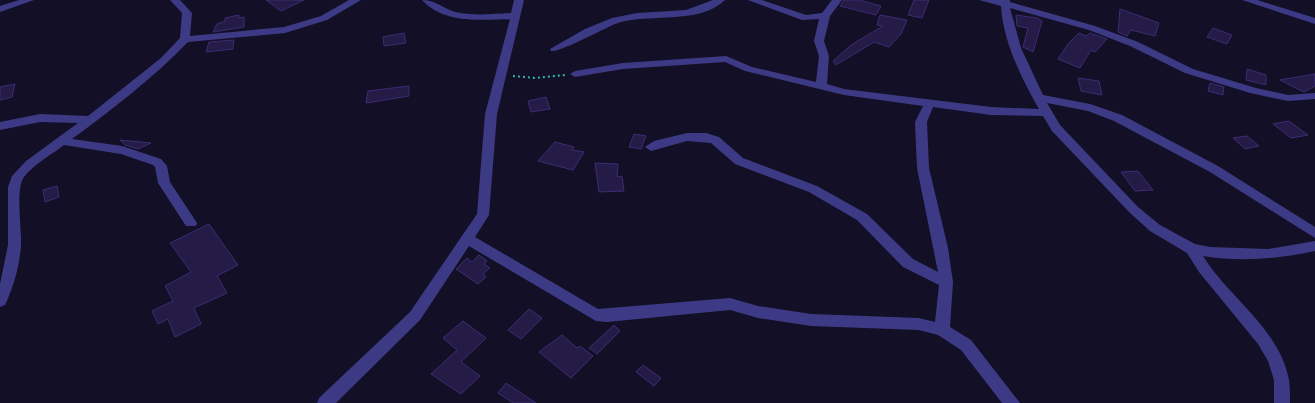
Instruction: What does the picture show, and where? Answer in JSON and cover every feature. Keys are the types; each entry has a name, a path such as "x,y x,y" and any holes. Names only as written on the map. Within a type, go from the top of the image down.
{"street":[{"path":"0,9 29,0"},
{"path":"0,301 5,291 12,261 14,187 18,176 30,164 144,79 166,60 185,39 187,13 176,0"},
{"path":"185,39 285,30 324,18 356,0"},
{"path":"427,0 447,14 514,16"},
{"path":"325,403 415,316 483,215 491,114 519,0"},
{"path":"555,49 597,27 626,18 668,15 695,10 707,7 720,0"},
{"path":"753,0 805,18 825,16"},
{"path":"821,87 824,56 819,41 825,16 837,0"},
{"path":"984,0 1005,2 1113,35 1202,76 1288,98 1315,96"},
{"path":"1247,0 1315,21"},
{"path":"1005,2 1017,51 1046,113 1069,144 1134,210 1155,228 1192,249 1210,252 1268,254 1315,246"},
{"path":"575,74 623,66 726,59 749,69 844,92 991,111 1046,113"},
{"path":"1038,98 1090,108 1118,118 1214,169 1315,233"},
{"path":"930,102 922,122 923,168 941,248 946,282 942,330"},
{"path":"0,126 40,118 91,120"},
{"path":"650,147 686,138 709,137 722,144 728,154 739,160 813,190 862,217 908,263 946,282"},
{"path":"61,141 122,150 157,162 161,166 164,183 191,224"},
{"path":"467,239 596,314 608,316 730,304 758,312 811,320 901,322 942,330 966,345 1012,403"},
{"path":"1192,249 1210,280 1250,323 1272,354 1280,371 1282,403"}],"path":[{"path":"500,75 536,78 575,74"}],"building":[{"path":"266,0 304,0 281,11"},
{"path":"844,0 859,0 881,6 876,15 840,6"},
{"path":"914,0 929,0 922,18 908,15"},
{"path":"1120,9 1159,23 1155,36 1131,30 1127,36 1118,32"},
{"path":"239,15 239,18 244,17 244,27 213,32 217,24 225,21 225,18"},
{"path":"880,15 907,20 901,34 889,47 874,42 836,65 833,61 851,45 883,26 877,25"},
{"path":"1016,15 1037,18 1042,21 1033,52 1023,47 1028,28 1017,26"},
{"path":"1213,28 1232,35 1227,44 1207,37"},
{"path":"404,33 406,43 384,46 383,37"},
{"path":"1079,33 1086,36 1090,33 1107,39 1095,52 1091,50 1080,68 1058,59 1068,44"},
{"path":"234,40 233,49 206,52 209,42"},
{"path":"1247,69 1266,75 1266,85 1246,80"},
{"path":"1315,74 1315,86 1304,92 1280,80"},
{"path":"1078,78 1099,81 1102,95 1081,91"},
{"path":"1210,83 1224,87 1223,95 1208,91"},
{"path":"15,84 12,97 0,100 0,87"},
{"path":"409,86 409,96 366,103 368,91"},
{"path":"546,97 550,109 531,112 528,101"},
{"path":"1289,121 1308,135 1291,138 1273,124"},
{"path":"634,134 646,136 641,149 629,147"},
{"path":"1247,136 1259,146 1245,149 1233,138"},
{"path":"120,140 151,143 138,149 125,145"},
{"path":"555,142 574,147 572,150 584,152 573,170 538,161"},
{"path":"595,163 618,164 617,177 622,176 624,191 599,192"},
{"path":"1138,171 1153,190 1135,191 1121,172"},
{"path":"57,186 59,197 45,202 43,190"},
{"path":"209,224 238,265 217,276 227,293 194,308 201,324 175,337 168,319 158,324 152,311 173,301 165,286 191,272 170,243"},
{"path":"479,255 487,261 484,264 490,268 483,274 486,277 478,284 456,269 467,258 472,262"},
{"path":"529,309 542,318 521,339 508,330"},
{"path":"463,321 486,338 461,362 480,376 461,394 431,374 457,350 443,338"},
{"path":"614,325 620,331 597,354 589,348"},
{"path":"562,335 577,348 580,346 593,356 571,378 539,352"},
{"path":"643,365 661,378 654,386 636,372"},
{"path":"506,383 536,403 513,403 498,393"}]}
